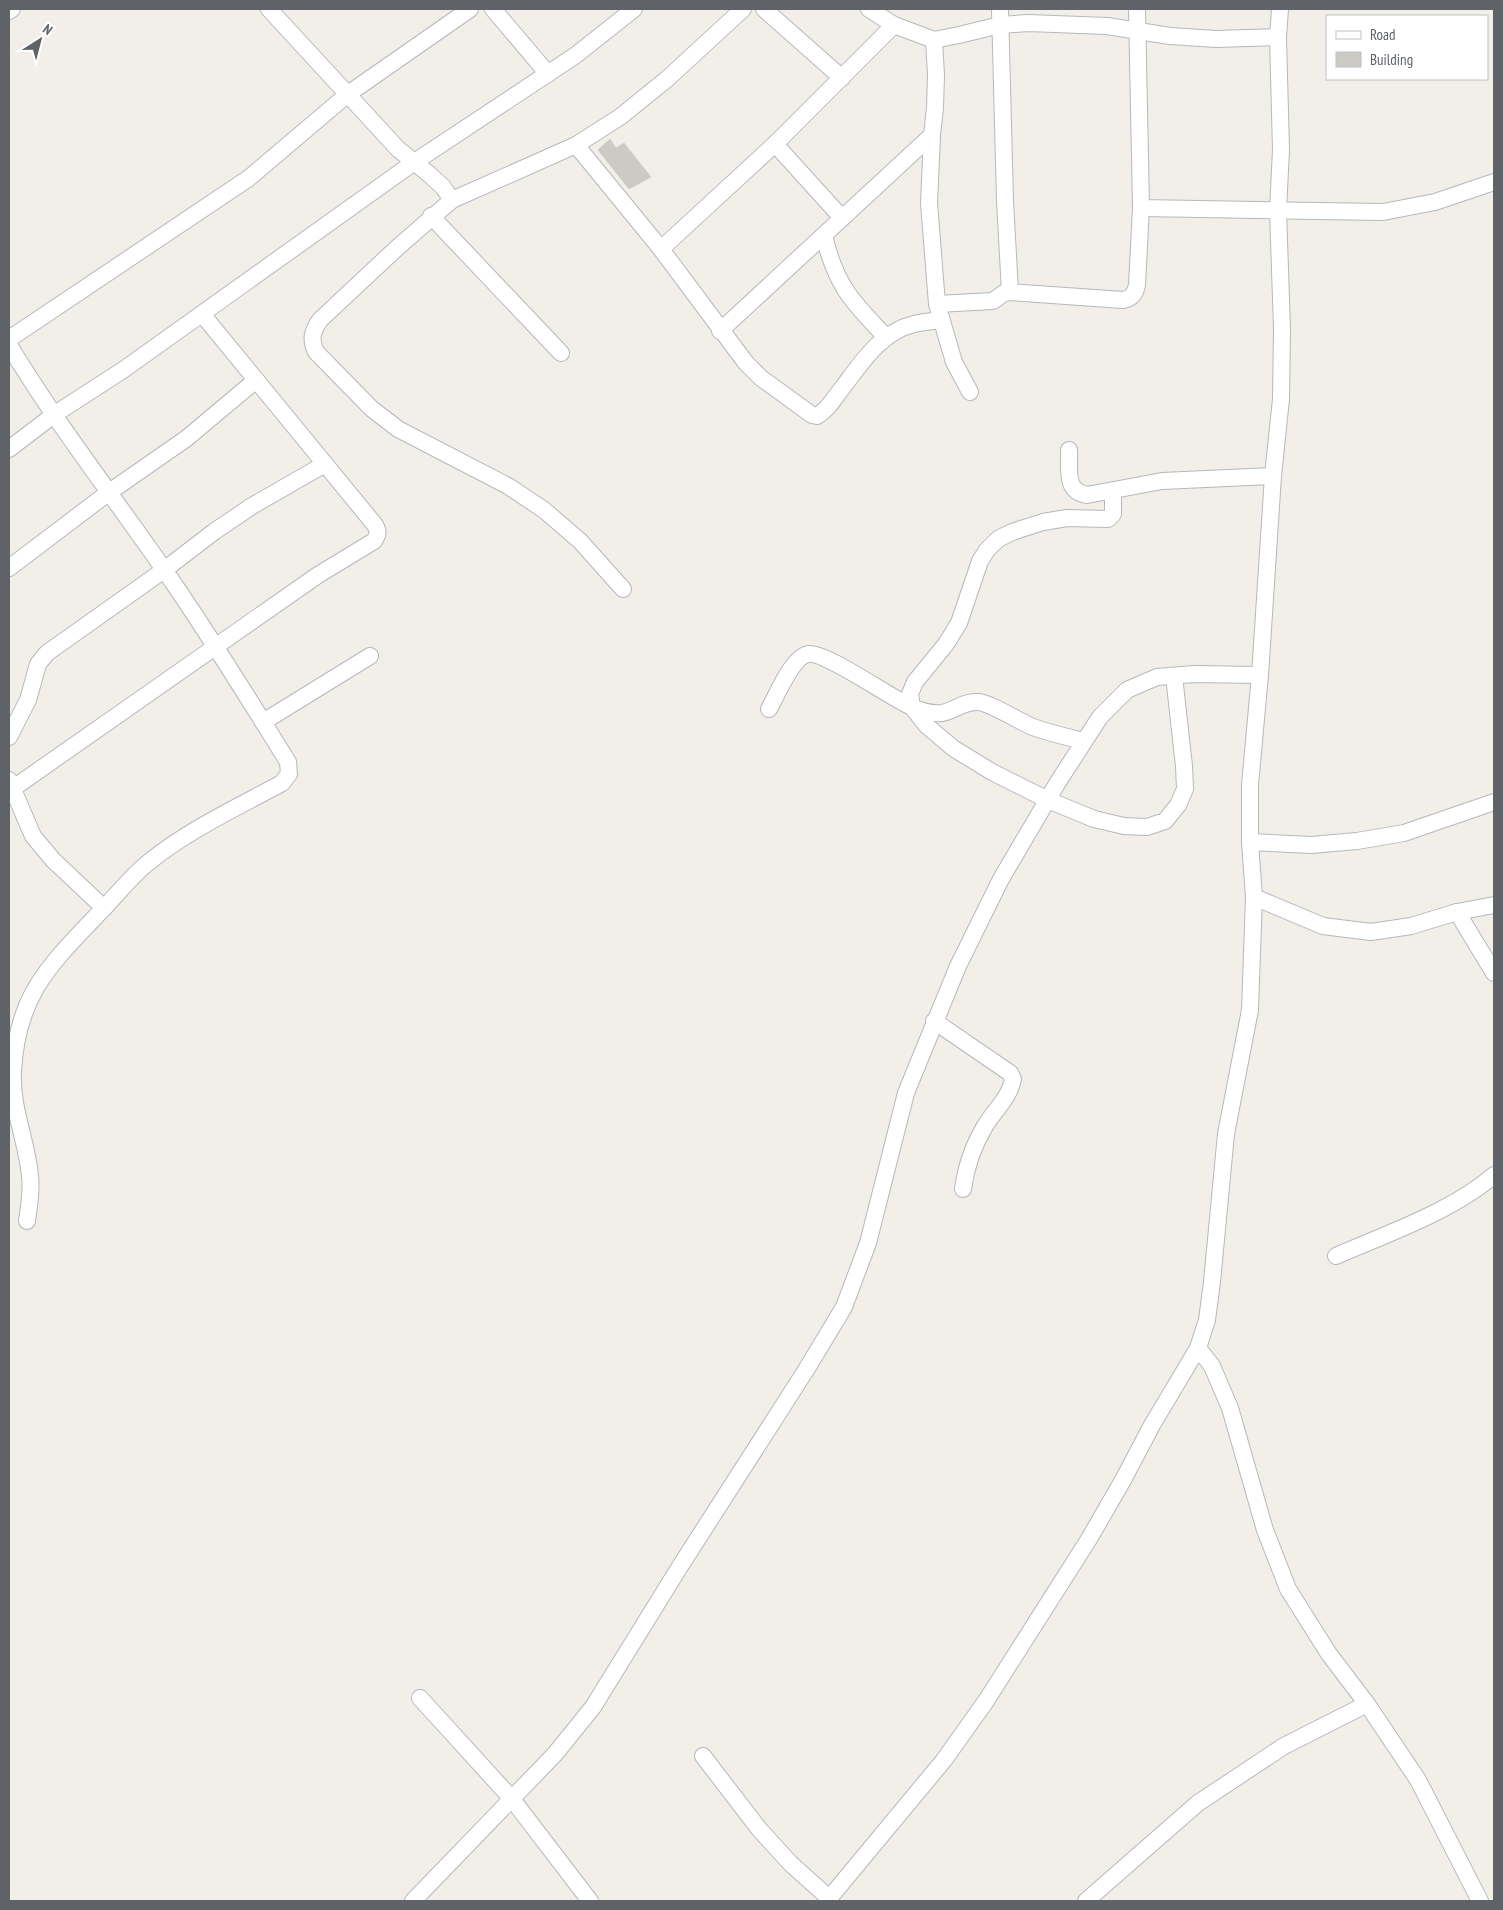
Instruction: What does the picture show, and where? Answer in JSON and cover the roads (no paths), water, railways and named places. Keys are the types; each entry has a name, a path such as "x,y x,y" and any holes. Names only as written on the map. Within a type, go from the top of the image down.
{"street":[{"path":"269,9 398,149 430,175 452,200"},
{"path":"9,339 249,178 348,94 470,9"},
{"path":"493,9 548,74"},
{"path":"9,449 55,414 123,370 413,163 576,55 634,9"},
{"path":"623,589 580,541 544,510 508,486 398,429 372,409 316,352 312,342 313,330 320,320 432,216 452,200 576,145 620,117 667,79 744,9"},
{"path":"764,9 842,78"},
{"path":"869,9 894,25 934,40 959,35 1000,17 1028,23 1097,26 1216,39 1278,37"},
{"path":"936,304 993,300 1004,292 1123,300 1130,298 1135,292 1141,208 1137,9"},
{"path":"704,1756 760,1829 791,1864 828,1900 944,1760 986,1701 1089,1539 1152,1425 1198,1348 1207,1320 1212,1282 1226,1134 1250,1010 1254,897 1250,842 1250,785 1260,675 1273,476 1281,399 1282,329 1278,210 1281,150 1278,37 1280,9"},
{"path":"1000,17 1005,201 1010,292"},
{"path":"661,249 775,144 894,25"},
{"path":"934,40 935,108 929,203 936,304 954,362 970,392"},
{"path":"720,331 932,135"},
{"path":"775,144 842,218"},
{"path":"576,145 661,249 720,331 746,363 761,378 812,415 817,416 826,410 862,363 886,337 898,329 914,324 941,320"},
{"path":"1141,208 1383,212 1435,202 1494,182"},
{"path":"432,216 561,353"},
{"path":"824,235 830,260 839,280 861,312 886,337"},
{"path":"104,908 53,860 34,836 10,784 318,575 374,541 378,536 375,525 202,314"},
{"path":"9,345 108,493 216,646 288,762 289,774 282,783 185,837 148,862 51,964 36,986 26,1006 19,1030 13,1072 15,1110 30,1175 31,1196 26,1221"},
{"path":"9,568 108,493 187,438 256,380"},
{"path":"1069,450 1070,481 1072,487 1077,493 1087,495 1113,491 1136,484 1162,481 1273,476"},
{"path":"9,737 28,700 38,664 47,653 164,570 215,530 252,506 325,464"},
{"path":"1113,491 1113,514 1108,519 1067,518 1043,522 1012,532 998,539 987,550 980,561 959,623 946,644 915,682 910,694 912,707 927,726 953,748 992,772 1048,800 1094,819 1124,826 1147,827 1165,821 1178,805 1184,788 1184,766 1174,676"},
{"path":"769,709 798,659 812,654 822,657 912,707 928,712 942,713 968,702 980,702 1034,727 1084,741"},
{"path":"263,722 370,656"},
{"path":"413,1901 555,1754 593,1707 844,1307 868,1243 906,1093 934,1021 958,966 1001,879 1100,717 1127,690 1157,677 1194,674 1260,675"},
{"path":"1250,842 1311,845 1357,841 1404,833 1494,802"},
{"path":"1254,897 1323,926 1371,932 1411,926 1457,912 1494,905"},
{"path":"1457,912 1494,973"},
{"path":"934,1021 1010,1073 1013,1079 1009,1093 986,1125 973,1148 966,1169 963,1189"},
{"path":"1336,1256 1445,1207 1494,1175"},
{"path":"1198,1348 1212,1366 1230,1408 1265,1530 1288,1589 1329,1654 1367,1704 1418,1780 1480,1901"},
{"path":"420,1698 512,1800 590,1901"},
{"path":"1086,1901 1198,1803 1284,1746 1367,1704"}]}
